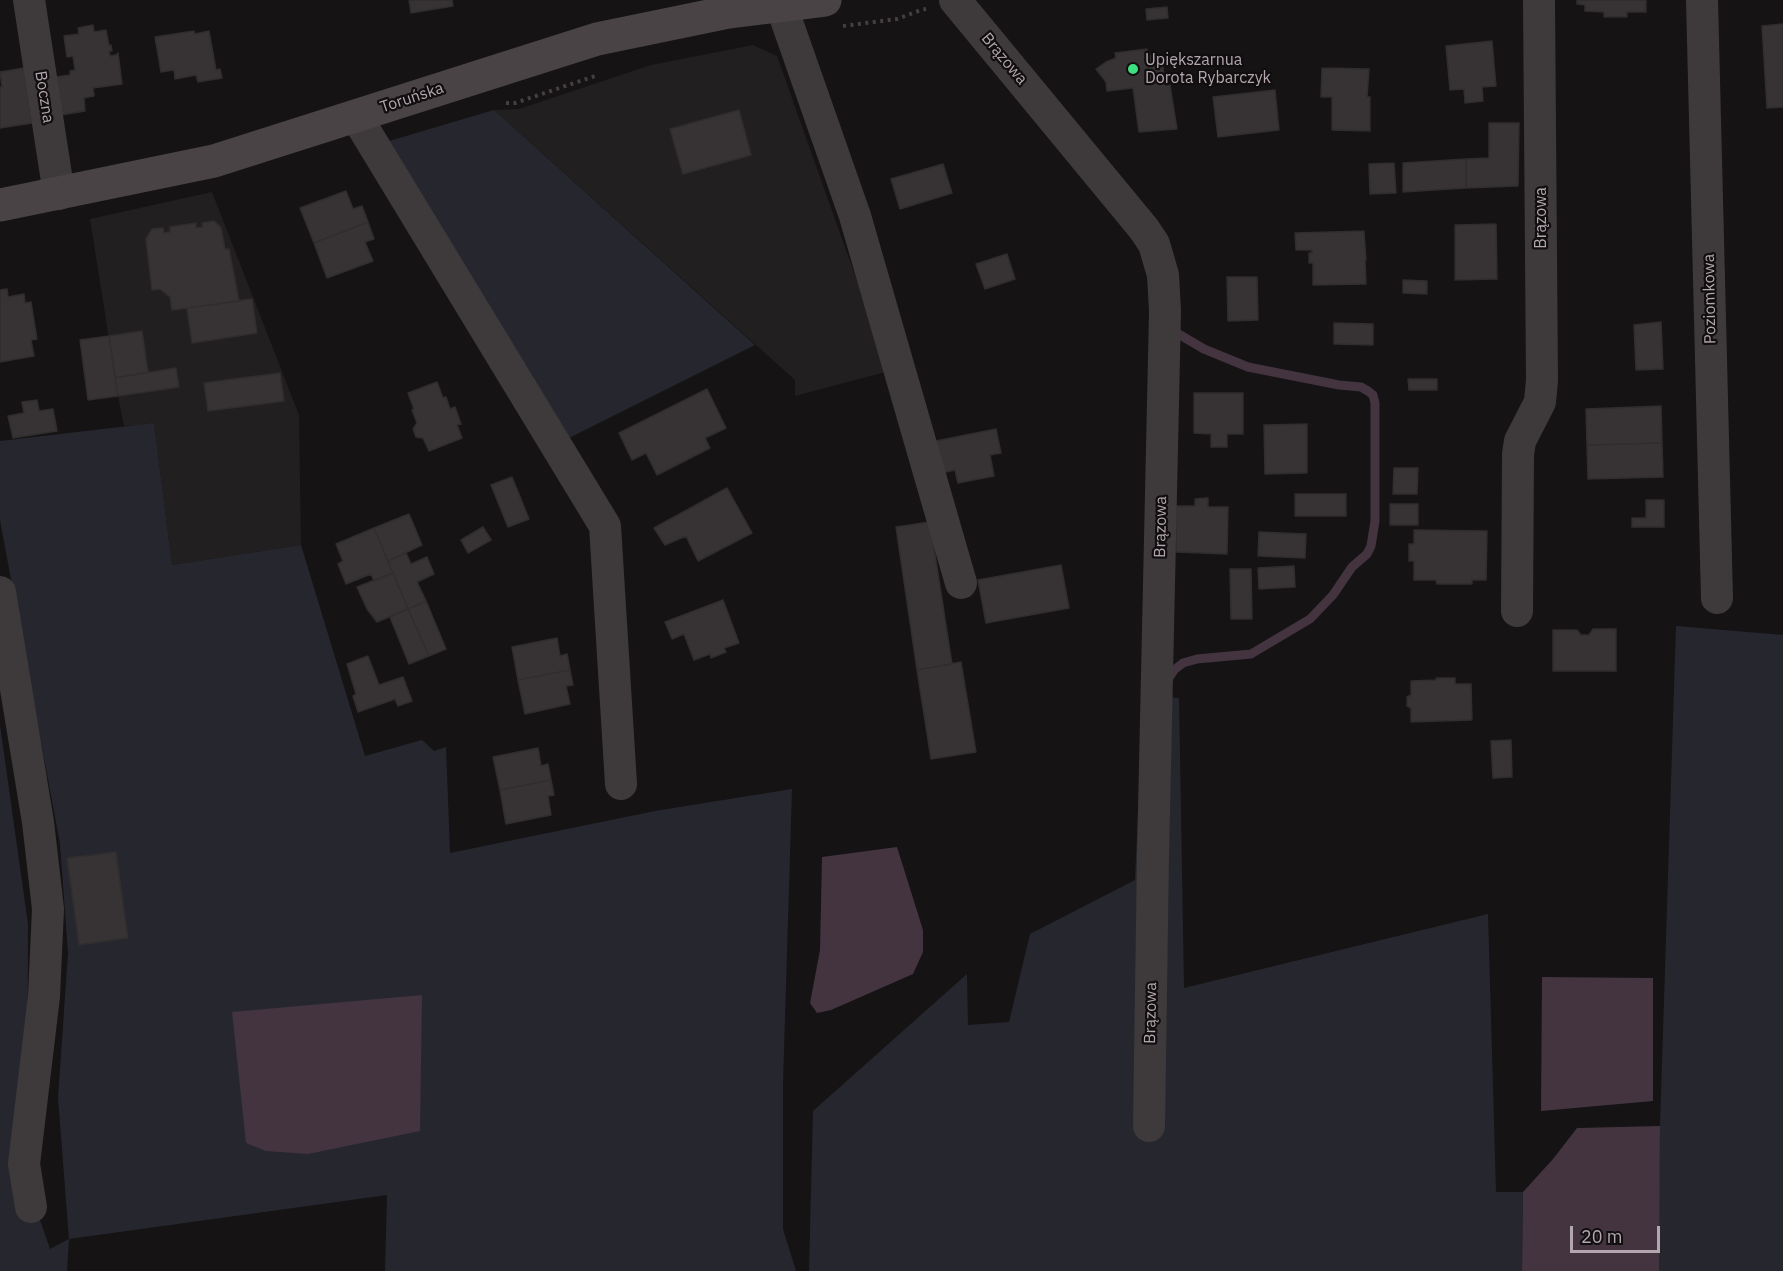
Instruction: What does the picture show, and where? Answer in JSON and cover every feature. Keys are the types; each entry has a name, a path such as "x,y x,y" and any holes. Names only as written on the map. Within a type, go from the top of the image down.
{"main road":[{"name":"Toruńska","path":"0,205 214,161 597,39 728,12 825,0"}],"street":[{"name":"Boczna","path":"29,0 59,194"},
{"name":"Brązowa","path":"955,0 1144,229 1154,244 1163,275 1165,325 1149,1126"},
{"name":"Brązowa","path":"1517,611 1518,454 1520,441 1540,402 1542,380 1539,0"},
{"name":"Poziomkowa","path":"1702,0 1717,598"},
{"path":"781,5 855,216 961,583"},
{"path":"356,116 605,526 621,784"},
{"path":"0,592 38,822 48,909 44,996 24,1164 31,1207"}],"shaded area":[{"path":"753,45 777,56 889,371 795,396 795,380 494,110 519,109 651,65"},
{"path":"494,110 755,345 563,441 389,141"},
{"path":"212,192 299,415 301,545 172,565 154,424 124,426 90,219"},
{"path":"154,423 172,565 301,545 365,756 422,740 434,751 446,747 450,853 655,811 792,789 783,1083 783,1229 796,1271 385,1271 387,1195 69,1239 58,1098 68,953 60,844 0,520 0,441"},
{"path":"1676,626 1783,635 1783,1271 1658,1271 1660,1126"},
{"path":"1143,695 1179,698 1184,988 1488,914 1496,1192 1523,1192 1522,1271 809,1271 813,1111 967,974 968,1025 1009,1022 1030,934 1135,880"},
{"path":"0,725 28,924 27,1214 38,1214 50,1249 69,1239 67,1271 0,1271"},
{"path":"897,847 923,930 923,952 913,974 831,1010 817,1013 810,1003 820,950 822,857"},
{"path":"1542,977 1653,978 1653,1101 1541,1111"},
{"path":"422,995 420,1131 308,1154 266,1151 246,1143 232,1012"},
{"path":"1660,1126 1659,1271 1522,1271 1523,1192 1577,1128"}],"building":[{"path":"409,0 452,0 453,6 411,13"},
{"path":"1577,0 1646,0 1646,12 1627,12 1627,17 1604,17 1604,12 1585,11 1585,5 1577,4"},
{"path":"1167,7 1168,18 1147,20 1146,9"},
{"path":"1783,24 1783,107 1767,108 1762,26"},
{"path":"93,25 94,32 106,30 112,51 109,51 110,56 118,53 122,84 93,88 94,96 84,98 85,111 61,115 56,77 70,75 70,71 75,70 73,56 67,57 64,36 79,34 78,28"},
{"path":"194,31 195,34 209,31 216,70 220,69 222,78 198,82 196,75 175,79 174,70 161,72 155,37"},
{"path":"1492,41 1496,86 1482,87 1483,101 1465,103 1464,89 1450,90 1446,46"},
{"path":"1147,49 1147,54 1165,58 1162,59 1165,85 1170,85 1177,129 1139,132 1133,88 1107,91 1106,82 1096,69 1116,58 1115,53"},
{"path":"24,68 32,123 0,128 0,87 2,87 0,72"},
{"path":"1322,68 1369,69 1367,97 1370,97 1370,131 1332,130 1332,97 1321,97"},
{"path":"1275,90 1279,130 1218,137 1213,97"},
{"path":"739,110 751,155 683,174 670,129"},
{"path":"1489,123 1519,123 1518,186 1466,188 1466,159 1489,158"},
{"path":"1466,159 1466,188 1403,192 1403,163"},
{"path":"1394,163 1396,193 1370,194 1369,164"},
{"path":"943,164 952,193 900,209 891,179"},
{"path":"346,191 353,209 362,206 368,222 314,243 300,208"},
{"path":"214,221 221,228 225,249 229,249 239,301 172,310 170,297 160,289 152,290 146,239 152,229 163,228 164,233 170,232 170,227 196,223 196,228 203,227 202,223"},
{"path":"368,222 374,239 365,242 373,261 327,278 314,243"},
{"path":"1496,224 1497,279 1455,280 1455,225"},
{"path":"1364,231 1366,284 1313,285 1313,263 1309,263 1309,253 1312,253 1312,250 1296,250 1295,233"},
{"path":"1007,254 1015,279 985,289 976,264"},
{"path":"1227,277 1257,277 1258,320 1228,321"},
{"path":"1403,280 1427,281 1427,294 1403,293"},
{"path":"7,289 8,297 24,294 25,303 31,302 37,339 31,340 34,356 0,362 0,290"},
{"path":"252,299 257,333 192,343 187,308"},
{"path":"1661,322 1663,369 1636,370 1634,325"},
{"path":"1334,323 1373,324 1373,345 1334,344"},
{"path":"142,331 148,372 115,378 109,336"},
{"path":"109,336 118,396 88,400 80,340"},
{"path":"176,368 179,387 118,396 115,378"},
{"path":"280,373 284,401 208,411 204,383"},
{"path":"1408,379 1437,379 1437,390 1409,390"},
{"path":"437,382 450,409 455,407 461,424 457,425 462,438 429,451 423,438 416,437 413,429 417,423 408,393"},
{"path":"707,389 726,428 705,438 710,448 657,475 646,453 632,460 619,433"},
{"path":"1194,393 1243,393 1243,434 1227,434 1227,447 1211,447 1211,434 1194,433"},
{"path":"37,400 39,411 53,409 57,431 13,438 8,416 24,413 22,402"},
{"path":"1661,406 1662,443 1587,445 1586,409"},
{"path":"1307,424 1307,473 1265,474 1264,425"},
{"path":"996,429 1001,453 990,455 994,476 958,483 955,470 937,474 931,442"},
{"path":"1662,443 1663,477 1588,479 1587,445"},
{"path":"1394,468 1418,468 1417,494 1393,494"},
{"path":"512,477 529,519 508,527 491,485"},
{"path":"727,488 752,533 698,561 686,536 665,545 654,528"},
{"path":"1295,494 1346,494 1346,516 1295,516"},
{"path":"1208,498 1208,507 1228,507 1227,554 1176,552 1176,506 1195,506 1195,499"},
{"path":"1646,500 1664,500 1664,527 1632,527 1632,518 1646,518"},
{"path":"1390,504 1418,504 1418,525 1390,525"},
{"path":"409,514 422,545 388,561 374,528"},
{"path":"930,522 952,664 917,670 896,527"},
{"path":"483,527 491,540 468,553 461,540"},
{"path":"374,528 393,573 374,581 371,574 346,584 338,564 343,561 336,544"},
{"path":"1414,530 1487,531 1486,580 1472,580 1472,584 1437,584 1436,580 1414,580 1414,561 1409,561 1409,544 1414,544"},
{"path":"1259,532 1306,534 1305,558 1258,556"},
{"path":"406,553 411,564 427,557 434,574 417,582 426,601 408,609 388,561"},
{"path":"1061,565 1069,608 986,623 978,580"},
{"path":"1294,566 1295,587 1259,589 1258,568"},
{"path":"1230,569 1251,569 1252,619 1231,619"},
{"path":"393,573 408,609 377,622 367,609 357,587"},
{"path":"723,600 739,643 724,648 726,652 711,658 710,654 694,660 684,634 672,639 665,622"},
{"path":"426,601 446,649 429,656 408,609"},
{"path":"408,609 429,656 409,664 390,617"},
{"path":"1593,629 1616,629 1616,671 1553,671 1553,630 1577,630 1581,635 1589,635"},
{"path":"557,638 560,656 567,654 570,670 518,680 512,647"},
{"path":"368,656 379,685 403,677 412,701 398,706 395,699 358,712 353,696 356,694 347,664"},
{"path":"961,662 976,752 931,759 917,670"},
{"path":"570,670 573,685 566,686 570,704 525,714 518,680"},
{"path":"1436,678 1455,678 1455,684 1471,684 1472,720 1411,722 1411,708 1407,706 1407,697 1411,695 1411,681 1436,680"},
{"path":"1511,740 1512,777 1493,778 1491,741"},
{"path":"538,748 541,766 548,764 551,780 500,790 493,757"},
{"path":"551,780 554,795 548,796 551,815 506,824 500,790"},
{"path":"116,852 128,938 79,945 67,858"}],"waterway":[{"path":"1167,681 1174,670 1183,663 1197,659 1251,654 1310,619 1333,595 1352,567 1367,554 1371,546 1375,521 1375,403 1373,395 1361,387 1339,385 1248,367 1204,349 1170,329"}],"place":[{"name":"Upiększarnua Dorota Rybarczyk","path":"1133,69"}]}
